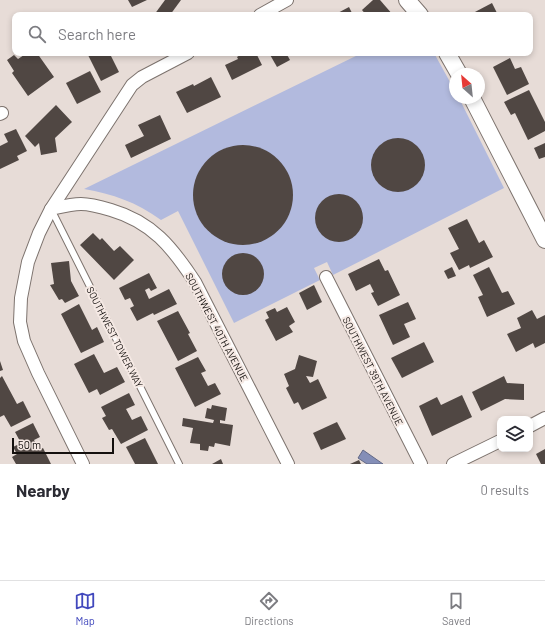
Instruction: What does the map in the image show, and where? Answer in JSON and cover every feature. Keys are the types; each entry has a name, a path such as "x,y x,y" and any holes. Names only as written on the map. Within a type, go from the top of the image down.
{"street":[{"path":"265,12 287,0"},
{"path":"406,0 417,12"},
{"path":"83,464 24,341 20,322 21,298 28,262 39,233 51,209 132,85 142,77 182,56"},
{"path":"449,56 456,68"},
{"path":"475,104 545,240"},
{"name":"SOUTHWEST 40TH AVENUE","path":"51,209 79,204 92,204 121,213 137,221 161,238 183,263 195,282 288,464"},
{"name":"SOUTHWEST 39TH AVENUE","path":"326,277 421,464"},
{"path":"533,424 545,418"},
{"path":"453,464 497,442"}],"lane":[{"name":"SOUTHWEST TOWER WAY","path":"51,209 179,464"}],"shaded area":[{"path":"356,56 436,56 449,80 449,104 462,104 504,188 333,275 327,262 314,268 320,280 234,323 178,211 161,220 142,208 105,193 84,189"},
{"path":"363,450 383,464 367,464 358,458"}],"building":[{"path":"128,0 147,0 132,7"},
{"path":"165,0 181,0 172,12 156,12"},
{"path":"373,0 380,0 390,12 364,12 362,10"},
{"path":"492,3 496,12 475,12"},
{"path":"349,7 352,12 340,12"},
{"path":"13,56 18,59 22,56 39,56 54,77 28,96 12,73 14,71 7,60"},
{"path":"88,56 111,56 119,72 101,81"},
{"path":"258,56 262,65 232,80 225,65 238,59 237,57"},
{"path":"271,56 288,56 290,60 277,67"},
{"path":"510,58 515,69 521,67 529,84 507,95 493,67"},
{"path":"90,71 101,92 77,104 66,83"},
{"path":"211,77 221,97 187,113 176,92 193,84 194,86"},
{"path":"529,90 545,122 545,131 528,140 515,113 511,115 504,102"},
{"path":"56,105 72,122 55,138 57,152 41,155 39,143 35,147 25,136"},
{"path":"160,115 171,139 131,158 125,145 144,136 138,125"},
{"path":"16,129 27,151 17,156 19,160 0,169 0,146 8,142 4,134"},
{"path":"398,138 408,140 417,146 423,155 425,165 423,175 417,184 408,190 398,192 388,190 379,184 373,175 371,165 373,155 379,146 388,140"},
{"path":"545,143 545,157 539,159 534,148"},
{"path":"243,145 253,146 271,153 285,167 292,185 292,205 285,223 271,237 253,244 243,245 233,244 215,237 201,223 194,205 193,195 194,185 201,167 215,153 233,146"},
{"path":"339,194 348,196 356,201 361,209 363,218 361,227 356,235 348,240 339,242 330,240 322,235 317,227 315,218 317,209 322,201 330,196"},
{"path":"467,219 479,243 484,240 493,257 470,268 469,265 459,270 450,253 459,249 448,228"},
{"path":"93,233 100,240 102,238 114,251 120,246 134,260 114,280 80,245"},
{"path":"243,253 258,259 264,274 258,289 243,295 228,289 222,274 228,259"},
{"path":"379,259 385,271 388,270 400,295 378,306 371,293 374,292 370,284 356,291 348,274"},
{"path":"69,261 71,281 79,296 65,303 62,299 59,300 50,285 54,284 51,263"},
{"path":"452,267 456,276 448,279 444,271"},
{"path":"489,267 502,293 508,291 515,304 487,317 478,297 483,295 473,275"},
{"path":"149,273 157,288 151,291 149,288 145,290 149,299 169,289 177,304 137,321 130,308 134,306 130,298 125,300 119,288"},
{"path":"314,285 322,302 307,310 299,293"},
{"path":"408,302 416,319 404,324 410,337 393,345 379,315"},
{"path":"79,304 92,330 97,327 104,342 81,353 61,314"},
{"path":"287,307 295,322 289,326 293,332 276,341 265,320 269,318 266,312 275,308 277,312"},
{"path":"532,310 537,319 545,315 545,343 535,348 533,343 516,352 507,334 521,328 517,318"},
{"path":"178,311 190,333 188,334 197,351 178,361 157,321"},
{"path":"424,342 434,362 402,378 391,358"},
{"path":"94,354 104,373 117,367 125,382 100,395 97,389 89,393 74,364"},
{"path":"299,355 317,361 313,377 306,376 310,383 318,379 327,398 302,410 298,402 294,404 286,388 289,386 284,374 295,369"},
{"path":"198,357 206,371 201,373 208,386 215,383 221,394 195,407 175,368"},
{"path":"0,361 3,370 0,371"},
{"path":"2,376 17,404 23,401 31,417 11,427 4,415 0,417 0,378"},
{"path":"504,376 507,383 524,384 524,400 505,399 481,411 472,392"},
{"path":"129,393 135,405 126,409 132,420 141,416 148,430 121,444 112,429 109,430 102,418 106,416 101,407"},
{"path":"462,395 472,417 432,436 419,406 437,397 441,405"},
{"path":"212,405 227,408 225,421 220,420 220,423 233,425 230,446 215,443 214,447 209,446 208,451 200,450 200,444 190,443 193,428 182,426 183,418 213,423 214,420 205,418 207,408 211,409"},
{"path":"337,422 346,439 321,450 313,433"},
{"path":"33,423 40,437 34,440 39,450 43,448 51,464 16,464 12,457 17,454 13,447 21,443 15,432"},
{"path":"145,438 158,464 135,464 126,447"},
{"path":"545,449 545,464 541,464 536,454"},
{"path":"221,459 223,464 212,464"},
{"path":"359,460 361,464 350,464"}]}
